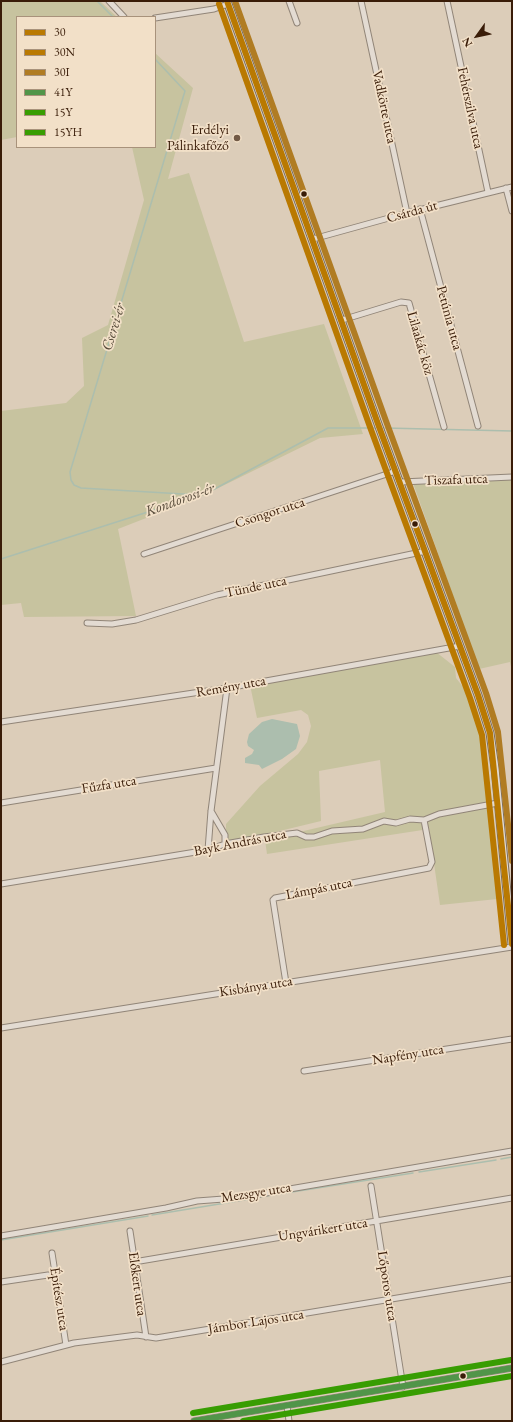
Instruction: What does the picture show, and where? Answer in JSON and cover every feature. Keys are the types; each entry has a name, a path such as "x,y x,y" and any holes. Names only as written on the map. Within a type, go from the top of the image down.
{"main road":[{"path":"228,2 490,733 496,768 512,946"}],"street":[{"path":"109,1 123,16"},
{"path":"289,1 296,23"},
{"name":"Vadkörte utca","path":"361,1 407,213"},
{"name":"Fehérszilva utca","path":"447,1 488,192"},
{"path":"156,18 214,9 228,2"},
{"name":"Csárda út","path":"313,239 420,209 512,187"},
{"path":"506,188 512,211"},
{"name":"Petúnia utca","path":"420,209 478,426"},
{"name":"Lilaakác köz","path":"342,320 401,302 409,303 444,427"},
{"name":"Csongor utca","path":"144,554 396,471"},
{"name":"Tiszafa utca","path":"400,482 512,477"},
{"name":"Tünde utca","path":"87,623 112,624 136,620 217,595 426,551"},
{"name":"Remény utca","path":"1,722 227,688 460,646"},
{"path":"208,850 216,768 227,688"},
{"name":"Fűzfa utca","path":"1,803 216,768"},
{"name":"Bayk András utca","path":"1,884 208,850 225,844 297,833 306,837 314,837 332,831 363,829 384,821 396,823 410,819 424,820 439,814 498,803"},
{"path":"211,811 225,835 225,844"},
{"name":"Lámpás utca","path":"286,983 273,900 275,898 425,869 431,866 432,862 424,820"},
{"name":"Kisbánya utca","path":"1,1028 512,946"},
{"name":"Napfény utca","path":"304,1071 512,1039"},
{"name":"Mezsgye utca","path":"1,1236 166,1208 197,1201 237,1198 512,1151"},
{"name":"Lőporos utca","path":"371,1186 403,1386"},
{"name":"Ungvárikert utca","path":"134,1262 512,1198"},
{"name":"Előkert utca","path":"130,1231 146,1337"},
{"name":"Építész utca","path":"52,1253 66,1345"},
{"path":"1,1282 48,1275"},
{"name":"Jámbor Lajos utca","path":"1,1362 66,1345 125,1337 156,1338 512,1279"},
{"path":"194,1421 512,1368"},
{"path":"287,1406 290,1421"}],"shaded area":[{"path":"1,1 100,1 116,16 16,16 16,137 1,140"},
{"path":"156,54 193,88 168,179 189,173 244,342 324,324 363,434 320,438 200,497 118,529 136,616 24,617 21,603 1,605 1,411 66,403 84,386 82,338 108,325 144,200 132,148 156,148"},
{"path":"512,478 512,671 510,662 479,669 413,483"},
{"path":"436,652 455,667 456,678 468,693 479,725 497,899 440,905 429,829 267,854 265,840 385,812 380,760 319,771 321,821 226,844 226,824 260,786 298,754 307,742 311,726 308,715 301,710 257,718 250,685"},
{"path":"272,719 297,724 300,736 296,749 282,759 262,769 259,765 245,763 245,758 252,754 254,750 248,746 247,742 249,734 262,722"}],"waterway":[{"name":"Cserei-ér","path":"97,1 112,16"},
{"name":"Cserei-ér","path":"156,60 185,91 70,472 71,480 74,485 81,488 200,495"},
{"name":"Kondorosi-ér","path":"1,559 207,493 328,428 375,428"},
{"name":"Kondorosi-ér","path":"385,428 512,431"},
{"path":"501,1159 512,1157"},
{"path":"419,1172 496,1160"},
{"path":"260,1197 413,1173"},
{"path":"152,1215 256,1198"},
{"path":"1,1240 148,1216"}],"transit line":[{"name":"30","path":"227,1 378,424 478,695 490,733 512,944"},
{"name":"30I","path":"235,1 386,421 486,693 498,732 512,861"},
{"name":"30N","path":"219,4 370,427 470,698 482,735 504,945"},
{"name":"15YH","path":"193,1413 511,1360"},
{"name":"41Y","path":"194,1421 512,1368"},
{"name":"15Y","path":"243,1421 512,1376"}],"place":[{"name":"Erdélyi Pálinkafőző","path":"237,138"}]}
